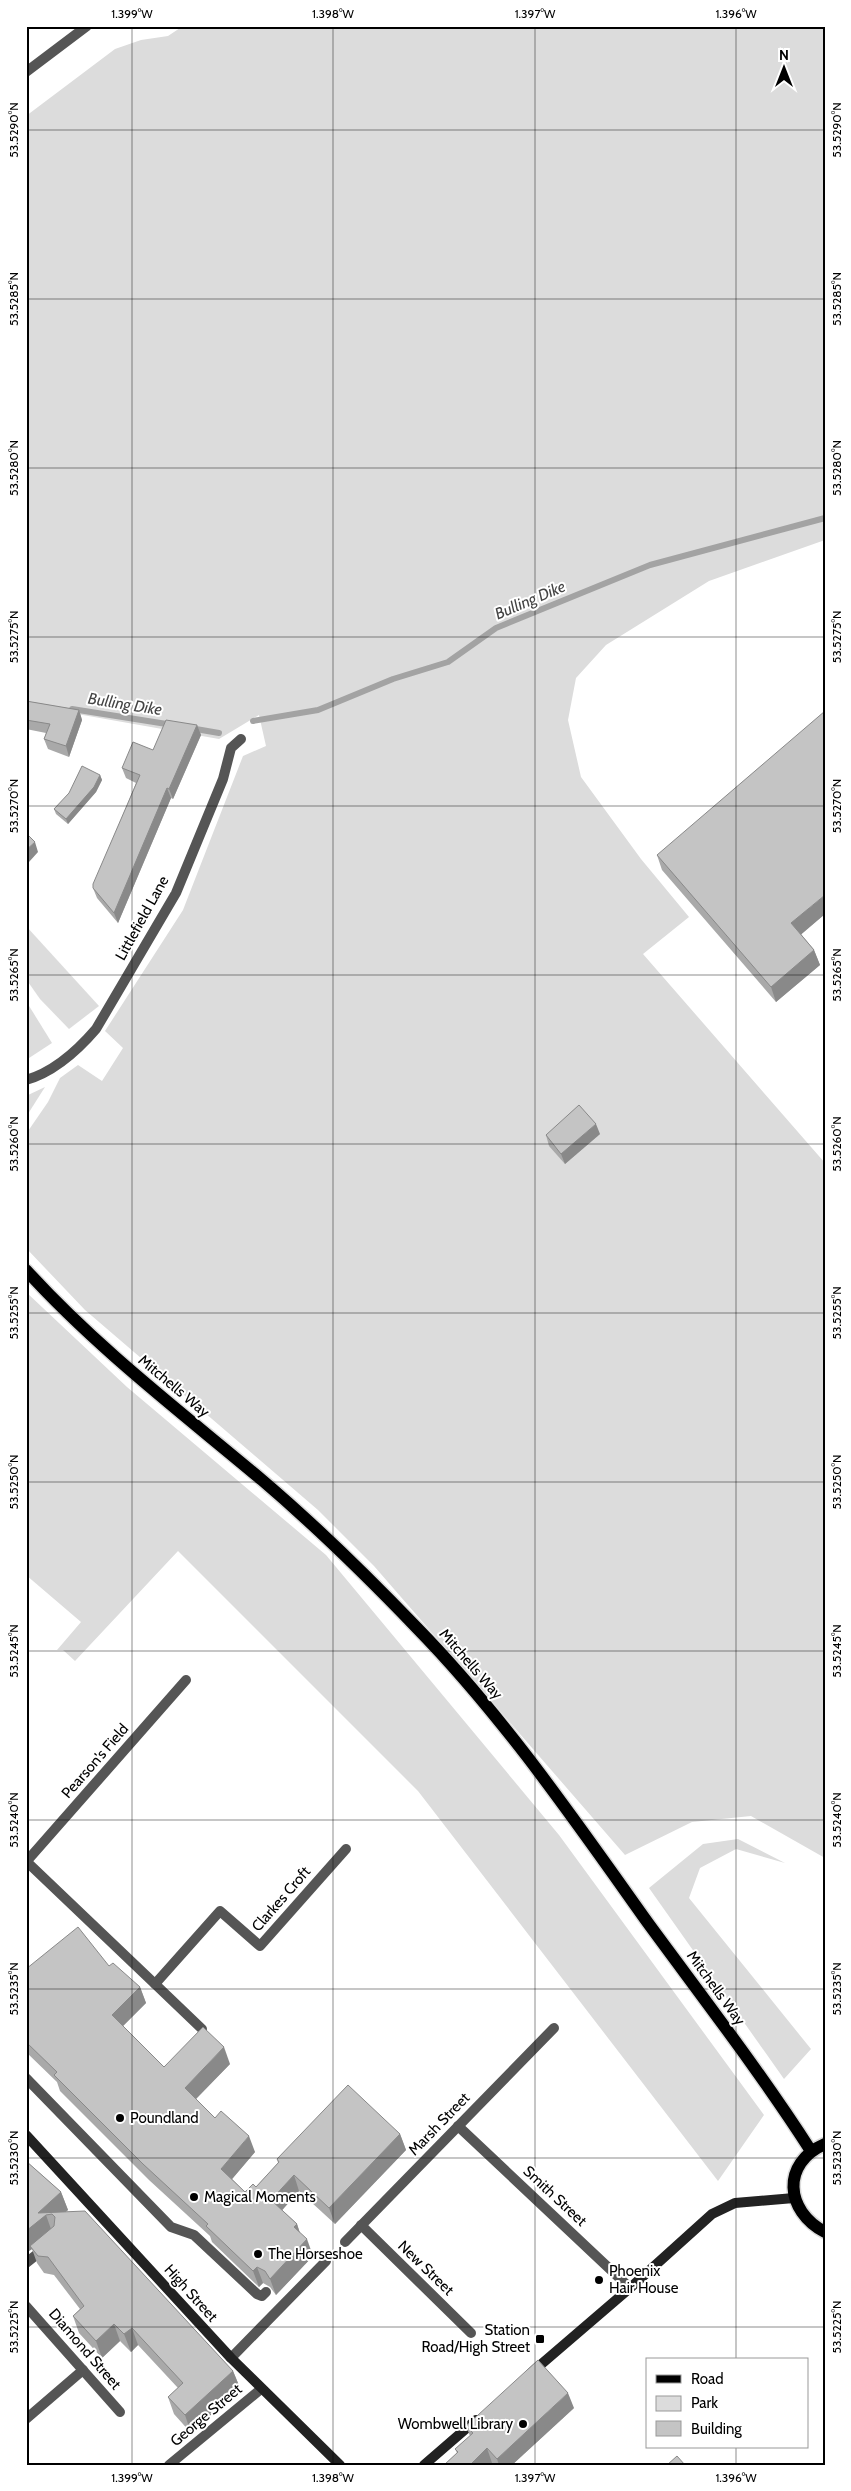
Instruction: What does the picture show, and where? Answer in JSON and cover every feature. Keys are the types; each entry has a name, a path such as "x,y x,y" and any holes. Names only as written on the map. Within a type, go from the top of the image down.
{"main road":[{"name":"Mitchells Way","path":"26,1270 54,1300 110,1353 264,1482 326,1538 425,1636 482,1701 538,1771 811,2151"},
{"path":"825,2144 811,2151 802,2160 796,2172 793,2185 794,2198 801,2213 812,2225 825,2232"}],"street":[{"path":"26,72 87,26"},
{"name":"Littlefield Lane","path":"26,1080 50,1069 79,1048 96,1029 176,893 223,779 231,748 241,739"},
{"name":"Pearson's Field","path":"26,1861 186,1680"},
{"name":"Clarkes Croft","path":"155,1984 220,1911 260,1946 346,1849"},
{"path":"26,1861 202,2029"},
{"name":"Marsh Street","path":"345,2242 554,2028"},
{"path":"26,2078 171,2227 191,2232 230,2266 257,2294 262,2296 266,2292"},
{"name":"Smith Street","path":"458,2126 630,2288"},
{"name":"High Street","path":"26,2135 231,2358 340,2465"},
{"path":"524,2378 630,2288 712,2214 735,2203 794,2198"},
{"name":"New Street","path":"361,2226 471,2333"},
{"path":"26,2263 56,2238"},
{"path":"231,2358 326,2261"},
{"name":"Diamond Street","path":"26,2306 120,2412"},
{"path":"26,2419 83,2370"},
{"name":"George Street","path":"169,2465 261,2389"},
{"path":"424,2465 488,2410"}],"green space":[{"path":"183,26 825,26 825,540 709,581 606,645 576,678 568,720 581,777 641,859 689,917 643,954 825,1163 825,1858 751,1816 692,1822 625,1855 374,1566 318,1510 85,1310 26,1248 26,1134 48,1102 60,1078 78,1065 102,1081 123,1048 105,1031 183,910 243,756 266,746 259,715 219,739 26,705 26,116 115,49 141,40 168,36"},
{"path":"26,926 99,1006 69,1029 40,999 26,979"},
{"path":"26,1001 52,1043 26,1060"},
{"path":"45,1087 26,1117 26,1096"},
{"path":"26,1292 127,1387 326,1555 559,1835 764,2115 718,2181 418,1791 178,1551 75,1661 63,1650 57,1650 81,1622 26,1575"},
{"path":"738,1839 785,1863 736,1849 700,1868 689,1898 811,2049 784,2079 649,1888 703,1844"}],"building":[{"path":"26,701 79,710 66,746 44,739 50,724 26,720"},
{"path":"825,711 825,895 791,923 814,950 771,987 657,855"},
{"path":"166,720 197,725 169,789 167,788 114,913 93,888 93,884 140,775 122,768 133,742 153,750"},
{"path":"82,766 100,775 94,787 66,819 54,809 69,793"},
{"path":"26,833 35,842 26,850"},
{"path":"579,1105 596,1124 561,1154 546,1135"},
{"path":"78,1927 109,1966 113,1963 140,1987 112,2015 164,2067 203,2027 224,2047 185,2088 215,2118 221,2111 249,2136 221,2169 245,2192 253,2184 256,2187 279,2162 277,2159 348,2085 400,2134 329,2208 294,2175 271,2200 297,2224 294,2227 307,2239 270,2279 265,2271 257,2267 253,2271 206,2226 208,2224 143,2164 54,2075 57,2072 26,2042 26,1969"},
{"path":"26,2161 61,2192 38,2213 85,2211 233,2371 185,2415 168,2397 183,2383 132,2328 124,2334 114,2324 96,2341 73,2316 84,2306 48,2257 38,2256 30,2246 54,2226 55,2217 52,2214 46,2215 26,2231"},
{"path":"538,2360 568,2393 497,2459 487,2448 470,2465 444,2465 458,2452 455,2449 473,2433 466,2426"},
{"path":"677,2456 685,2465 667,2465"}],"waterway":[{"name":"Bulling Dike","path":"253,721 318,710 393,679 448,662 496,628 650,565 825,518"},
{"name":"Bulling Dike","path":"72,709 173,725"},
{"name":"Bulling Dike","path":"190,728 219,733"}],"place":[{"name":"Poundland","path":"120,2118"},
{"name":"Magical Moments","path":"194,2197"},
{"name":"The Horseshoe","path":"258,2254"},
{"name":"Phoenix Hair House","path":"599,2280"},
{"name":"Station Road/High Street","path":"540,2339"},
{"name":"Wombwell Library","path":"523,2424"}]}
